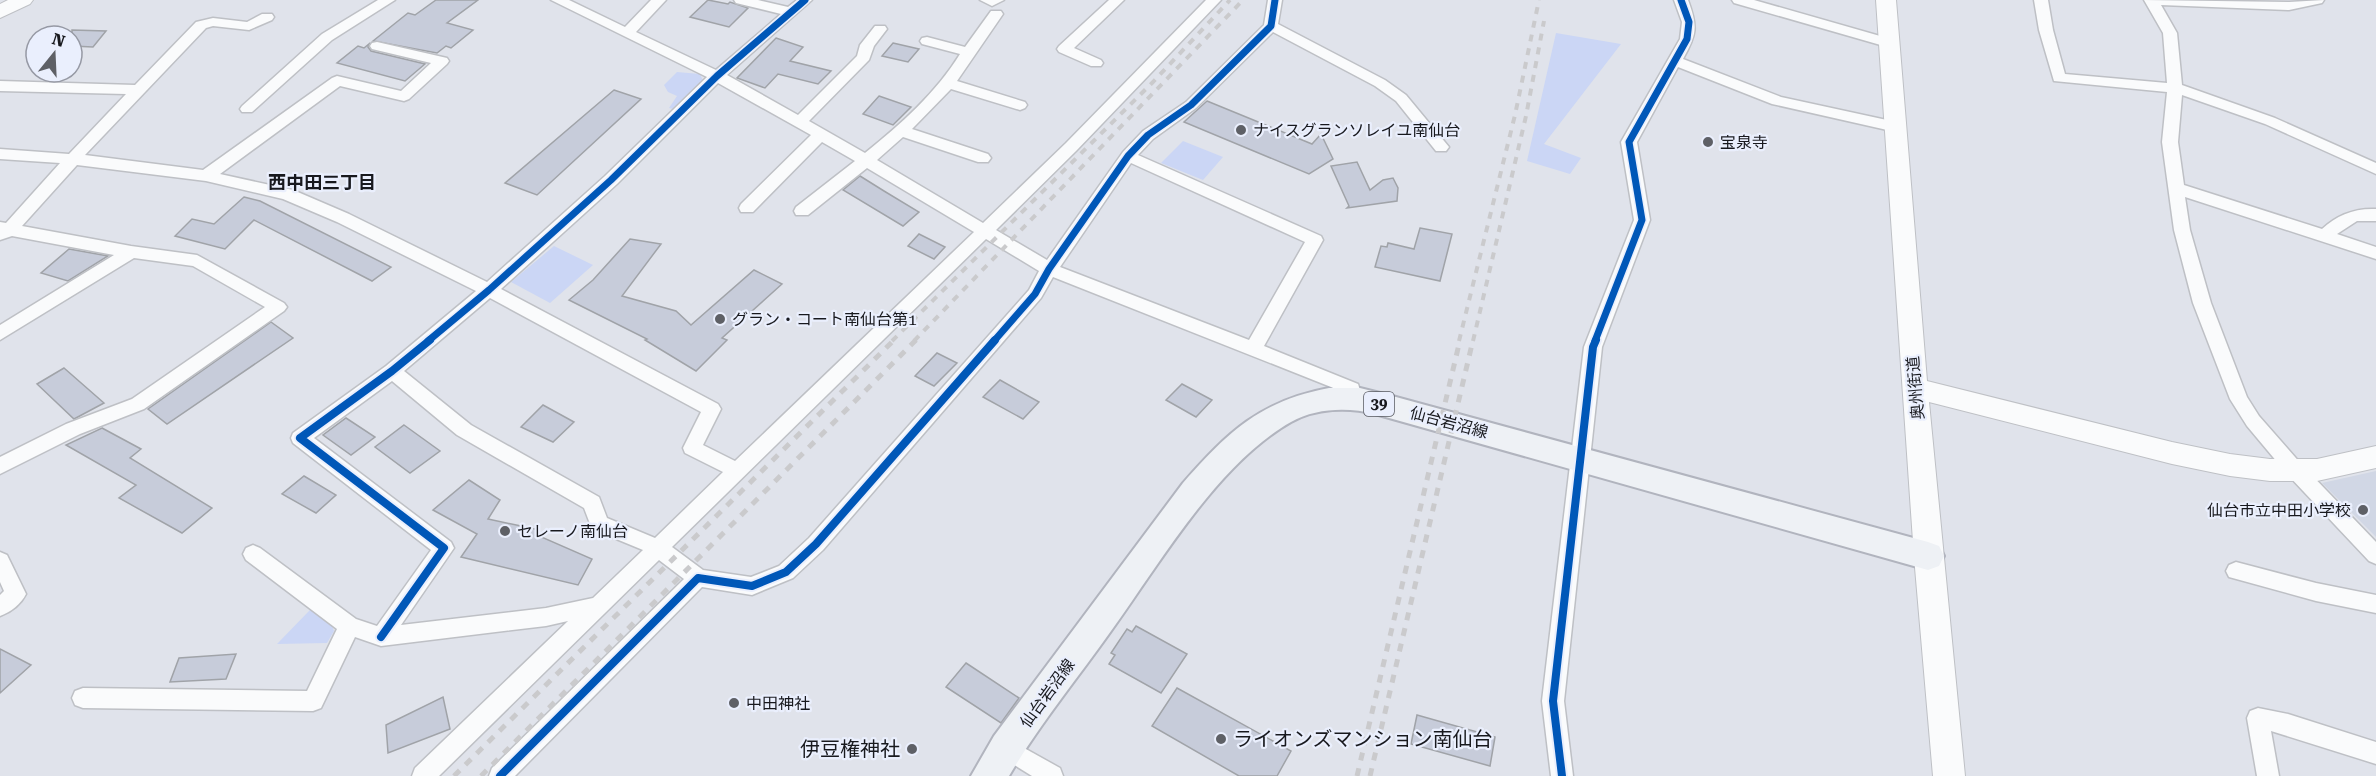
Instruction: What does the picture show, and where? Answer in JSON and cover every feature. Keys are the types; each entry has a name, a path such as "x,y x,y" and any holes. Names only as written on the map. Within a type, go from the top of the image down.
{"main road":[{"path":"0,12 23,0"},
{"name":"奥州街道","path":"1886,0 1928,556 1949,776"},
{"path":"1915,388 2172,453 2230,465 2317,470 2376,457"},
{"name":"仙台岩沼線","path":"989,776 1006,748 1194,492 1235,447 1265,422 1294,407 1319,401 1354,399 1452,422 1928,556"}],"street":[{"path":"247,109 327,37 388,0"},
{"path":"558,0 717,76 821,134 1049,269 1337,382 1352,389 1354,399"},
{"path":"627,33 659,0"},
{"path":"741,0 790,12"},
{"path":"381,637 444,548 300,438 393,371 489,290 611,180 717,76 805,0"},
{"path":"802,211 902,131 948,83 997,7 987,0"},
{"path":"1096,63 1064,49 1117,0"},
{"path":"423,776 1071,147 1214,0"},
{"path":"393,371 464,430 592,503 599,523 657,547 698,578 752,586 786,572 816,544 1035,294 1049,269 1128,156 1148,135 1191,105 1271,26 1275,0"},
{"path":"1562,776 1553,701 1593,347 1642,220 1642,203 1629,159 1629,142 1687,39 1689,22 1681,0"},
{"path":"1739,0 1889,43"},
{"path":"2042,0 2046,30 2059,78 2175,88 2270,121 2376,169"},
{"path":"2151,0 2169,33 2175,88 2170,142 2182,230 2202,303 2239,399 2253,421 2295,470 2376,555"},
{"path":"2151,0 2289,6 2317,0"},
{"path":"3,231 201,25 213,22 249,26 267,17"},
{"path":"1271,26 1387,88 1401,98 1441,147"},
{"path":"799,122 864,57 867,45 880,29"},
{"path":"927,41 969,52"},
{"path":"206,176 338,81 404,96 442,61 377,46"},
{"path":"1676,61 1777,101 1896,127"},
{"path":"948,83 1020,105"},
{"path":"0,86 139,90"},
{"path":"902,131 983,158"},
{"path":"747,208 821,134"},
{"path":"0,154 73,159 206,176 287,194 343,218 489,290 712,408 692,448 736,471"},
{"path":"1128,156 1315,240 1252,349"},
{"path":"2176,188 2376,253"},
{"path":"2326,235 2343,218 2367,214 2376,215"},
{"path":"0,466 73,429 138,404 278,307 197,261 3,231"},
{"path":"0,333 131,252"},
{"path":"253,554 349,626 381,637 546,617 599,605"},
{"path":"0,561 16,594 0,608"},
{"path":"2236,570 2316,592 2376,604"},
{"path":"500,776 698,578"},
{"path":"84,698 313,701 349,626"},
{"path":"2268,776 2258,718 2288,724 2376,753"},
{"path":"1006,748 1052,776"}],"shaded area":[{"path":"1556,33 1621,44 1544,144 1581,158 1570,174 1527,161"},
{"path":"677,72 700,74 704,83 677,110 669,108 677,96 668,92 664,85"},
{"path":"1183,141 1223,157 1203,180 1161,163"},
{"path":"554,246 593,265 550,303 511,282"},
{"name":"仙台市立中田小学校","path":"2376,471 2376,537 2322,483"},
{"path":"310,610 332,626 334,631 327,643 277,644"}],"building":[{"path":"436,0 478,0 447,23 473,30 451,48 446,46 437,53 373,41 408,13 415,15"},
{"path":"708,0 728,4 730,2 748,8 729,27 690,17"},
{"path":"84,30 106,31 93,47 84,47"},
{"path":"776,38 803,47 790,61 831,71 818,84 778,74 765,88 737,78"},
{"path":"893,43 919,49 908,62 882,56"},
{"path":"369,44 371,51 425,64 405,81 337,63 358,46 364,48"},
{"path":"614,90 641,99 537,195 505,183"},
{"path":"879,96 911,107 893,125 863,114"},
{"name":"ナイスグランソレイユ南仙台","path":"1207,101 1312,144 1321,134 1333,159 1309,174 1184,122"},
{"path":"1357,162 1370,190 1383,180 1393,178 1398,188 1397,201 1347,208 1349,206 1331,166"},
{"path":"860,176 919,212 903,226 843,190"},
{"path":"244,197 260,201 391,267 372,281 254,220 225,249 175,236 192,219 214,224"},
{"path":"1420,228 1452,234 1440,281 1375,267 1381,246 1387,247 1388,243 1414,249"},
{"path":"919,234 945,247 934,259 908,246"},
{"path":"630,239 661,244 622,296 676,311 691,325 754,270 782,284 722,338 727,340 696,371 645,340 647,339 569,300 593,280"},
{"path":"69,249 108,256 68,281 41,273"},
{"path":"271,322 293,338 167,424 148,409"},
{"path":"937,353 957,363 934,386 915,376"},
{"path":"64,368 104,403 74,419 37,384"},
{"path":"1000,380 1039,402 1023,419 983,397"},
{"path":"1182,384 1212,400 1196,417 1166,400"},
{"path":"543,405 574,422 553,442 521,427"},
{"path":"346,418 375,437 351,455 323,435"},
{"path":"404,425 440,451 410,473 375,447"},
{"path":"102,428 141,449 130,458 212,508 182,533 119,498 136,485 66,445"},
{"path":"304,476 336,495 316,513 282,494"},
{"name":"セレーノ南仙台","path":"469,480 500,500 488,519 535,529 539,536 592,559 578,585 461,557 477,534 433,510"},
{"path":"1136,626 1187,654 1161,693 1109,664 1115,655 1111,653 1127,629 1132,632"},
{"path":"0,649 31,665 0,693"},
{"path":"236,654 226,679 170,682 179,658"},
{"path":"966,663 1019,698 1001,723 946,687"},
{"name":"ライオンズマンション南仙台","path":"1177,688 1291,751 1277,776 1239,776 1152,726"},
{"path":"443,697 450,729 388,753 386,725"},
{"path":"1417,715 1495,737 1490,766 1411,744"}],"railway":[{"path":"892,341 1153,82 1230,0"},
{"path":"914,341 1243,0"},
{"path":"1459,341 1515,115 1539,0"},
{"path":"1473,341 1526,116 1544,21"},
{"path":"454,776 894,340"},
{"path":"481,776 916,340"},
{"path":"1357,776 1460,340"},
{"path":"1370,776 1473,340"}],"cycle path":[{"path":"381,637 444,548 300,438 392,371 489,290 611,180 717,76 805,0"},
{"path":"500,776 698,578 752,586 786,572 816,544 1035,294 1049,269 1128,156 1148,135 1191,105 1271,26 1275,0"},
{"path":"1562,776 1553,701 1593,347 1642,220 1629,142 1687,39 1689,22 1681,0"}],"place":[{"name":"ナイスグランソレイユ南仙台","path":"1241,130"},
{"name":"宝泉寺","path":"1708,142"},
{"name":"グラン・コート南仙台第1","path":"720,319"},
{"name":"仙台市立中田小学校","path":"2363,510"},
{"name":"セレーノ南仙台","path":"505,531"},
{"name":"中田神社","path":"734,703"},
{"name":"ライオンズマンション南仙台","path":"1221,739"},
{"name":"伊豆権神社","path":"912,749"}],"district":[{"name":"西中田三丁目","path":"322,183"}]}
